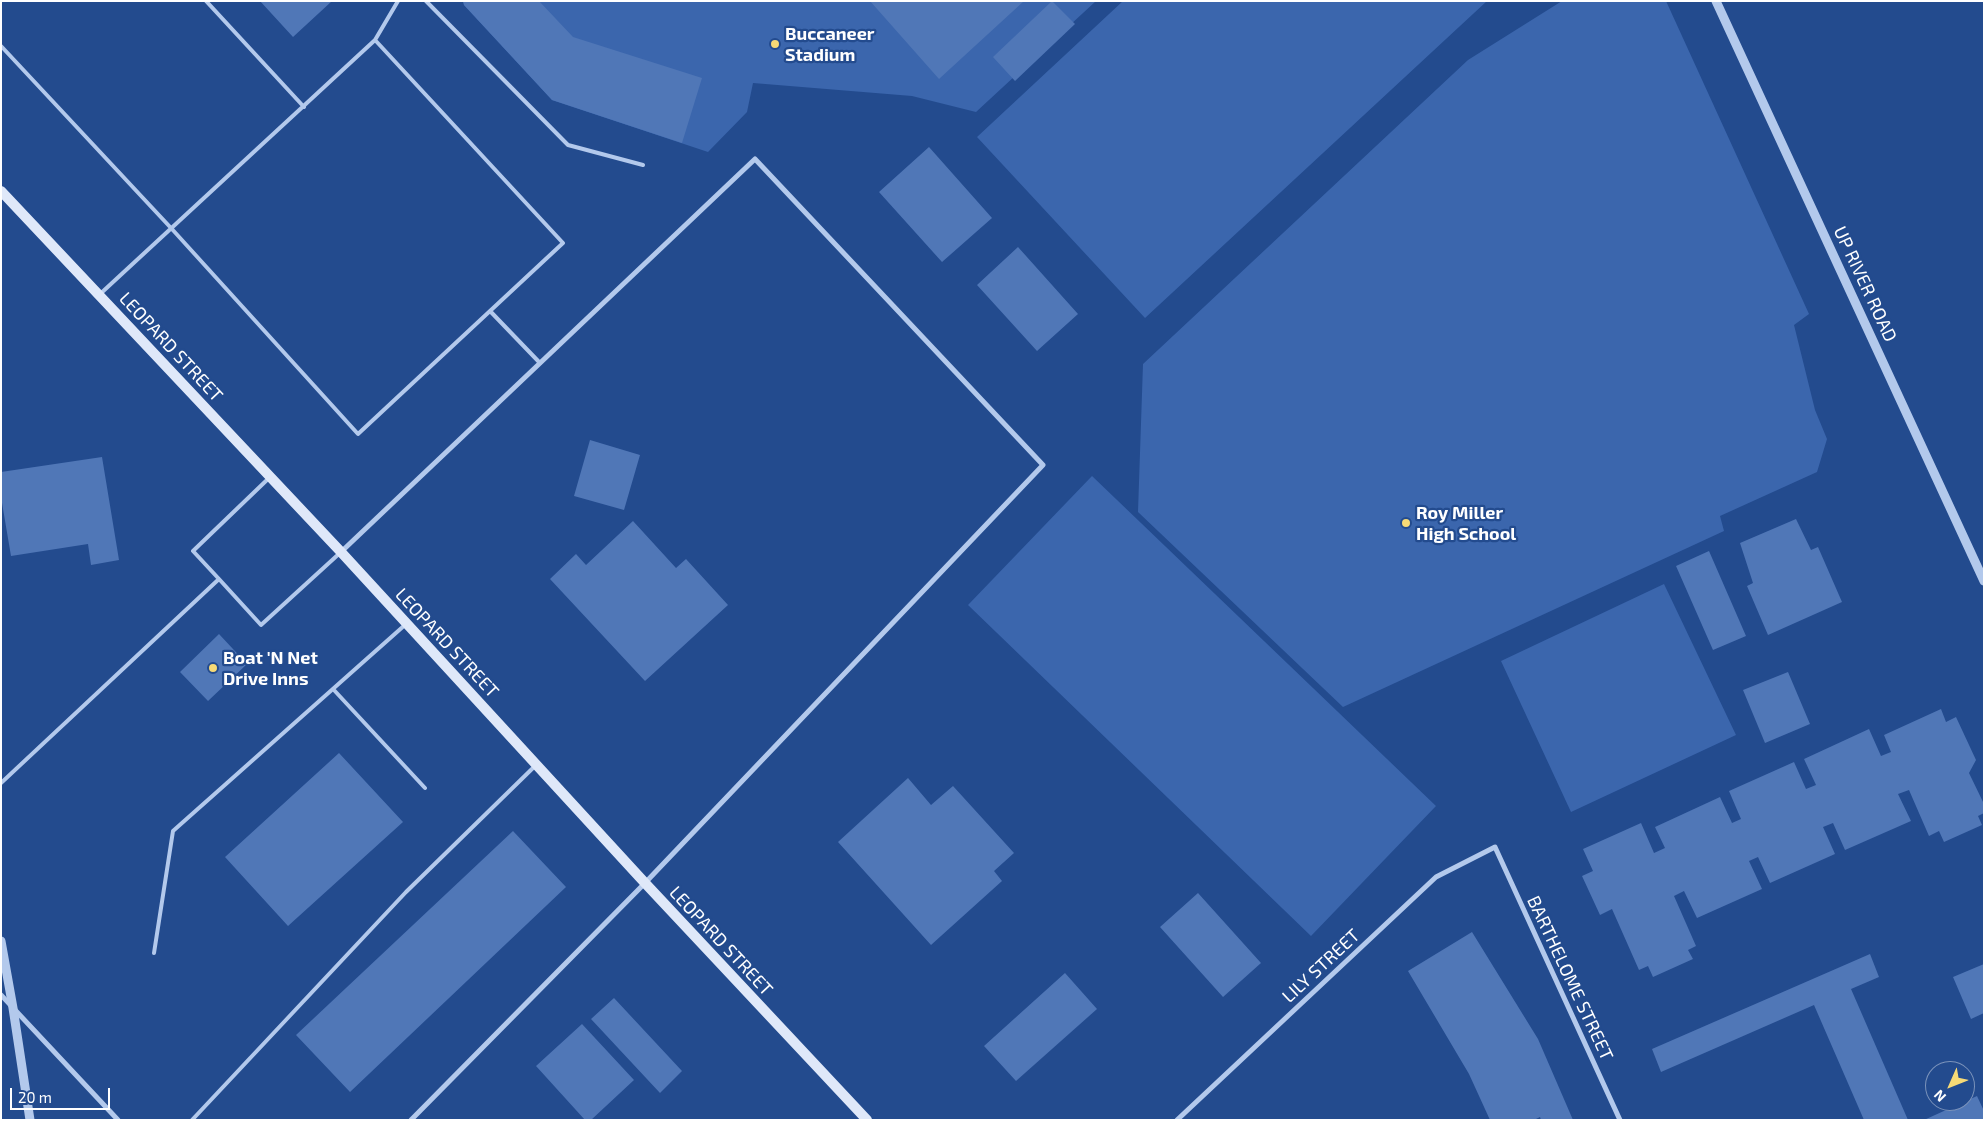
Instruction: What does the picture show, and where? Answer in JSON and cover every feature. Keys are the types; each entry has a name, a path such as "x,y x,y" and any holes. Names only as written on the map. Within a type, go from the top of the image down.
{"main road":[{"name":"LEOPARD STREET","path":"1,191 341,552 645,883 867,1120"}],"street":[{"name":"UP RIVER ROAD","path":"1716,1 1984,581"},
{"path":"341,552 755,159 1043,465 645,883 411,1120"},
{"name":"LILY STREET","path":"1177,1120 1436,877 1495,847"},
{"name":"BARTHELOME STREET","path":"1495,847 1620,1120"},
{"path":"1,941 14,1008 30,1120"},
{"path":"1,995 118,1120"}],"lane":[{"path":"206,1 304,107"},
{"path":"99,295 375,40 398,1"},
{"path":"426,1 568,145 643,164"},
{"path":"1,46 171,228 358,434 563,243 375,40"},
{"path":"490,311 540,363"},
{"path":"270,476 193,551 261,625 341,552"},
{"path":"1,783 219,579"},
{"path":"154,953 174,831 407,623"},
{"path":"333,689 425,788"},
{"path":"192,1120 406,892 536,765"}],"shaded area":[{"name":"Buccaneer Stadium","path":"463,1 1096,1 976,112 912,96 753,83 747,112 708,152 552,100 464,5"},
{"path":"1123,1 1487,1 1145,318 977,137"},
{"path":"1562,1 1666,1 1809,314 1794,325 1815,410 1827,439 1817,472 1720,516 1724,531 1343,707 1138,512 1143,364 1468,60"},
{"path":"1092,476 1436,806 1311,936 968,605"},
{"path":"1664,584 1736,735 1571,812 1501,661"}],"building":[{"path":"260,1 332,1 293,37"},
{"path":"463,1 539,1 573,37 702,78 682,143 552,100 464,5"},
{"path":"870,1 1024,1 939,79"},
{"path":"1052,1 1075,24 1015,81 993,57"},
{"path":"929,147 992,218 942,262 879,192"},
{"path":"1018,247 1078,314 1037,351 977,285"},
{"path":"590,440 640,455 624,510 574,496"},
{"path":"102,457 119,560 91,565 88,544 11,556 1,497 1,472"},
{"path":"1796,519 1811,550 1818,547 1842,602 1768,635 1747,586 1753,583 1740,543"},
{"path":"633,521 676,568 686,559 728,605 645,681 550,579 576,554 586,565"},
{"path":"1709,551 1746,636 1713,650 1676,566"},
{"name":"Boat 'N Net Drive Inns","path":"219,634 247,664 208,701 180,672"},
{"path":"1788,672 1810,724 1765,743 1743,690"},
{"path":"1941,709 1946,722 1956,717 1976,760 1969,773 1984,804 1984,813 1978,816 1982,825 1944,842 1939,831 1929,836 1909,790 1898,794 1911,821 1845,850 1833,823 1823,827 1835,854 1770,883 1758,857 1749,861 1762,889 1697,918 1684,891 1674,896 1696,946 1688,950 1693,959 1653,977 1648,966 1639,970 1612,909 1600,915 1582,876 1593,871 1583,849 1641,823 1654,853 1665,848 1655,827 1720,797 1732,823 1741,819 1729,791 1794,762 1806,789 1816,785 1804,759 1869,729 1881,756 1891,752 1884,735"},
{"path":"339,753 403,822 288,926 225,857"},
{"path":"908,778 931,805 953,786 1014,853 994,871 1002,881 931,945 838,842"},
{"path":"513,831 566,887 350,1092 296,1035"},
{"path":"1198,893 1261,963 1223,997 1160,927"},
{"path":"1472,932 1538,1039 1573,1120 1541,1120 1540,1117 1534,1120 1490,1120 1469,1074 1408,971"},
{"path":"1870,954 1879,977 1851,989 1908,1120 1864,1120 1814,1005 1661,1072 1652,1049"},
{"path":"1984,964 1984,1013 1971,1019 1953,977"},
{"path":"1065,973 1097,1009 1016,1081 984,1046"},
{"path":"614,998 682,1071 660,1093 591,1019"},
{"path":"582,1024 634,1080 591,1120 585,1120 536,1066"},
{"path":"1977,1096 1984,1111 1984,1120 1924,1120 1944,1111 1975,1111 1975,1097"}],"place":[{"name":"Buccaneer Stadium","path":"775,44"},
{"name":"Roy Miller High School","path":"1406,523"},
{"name":"Boat 'N Net Drive Inns","path":"213,668"}]}
